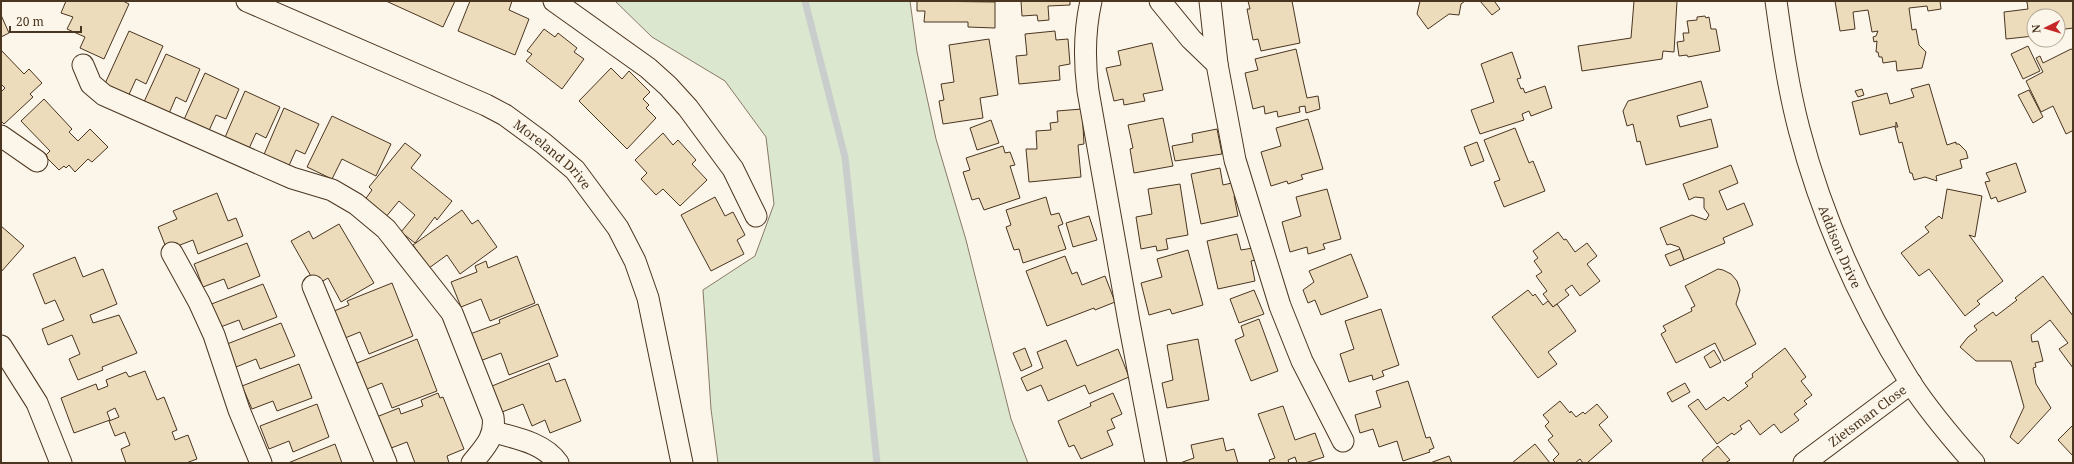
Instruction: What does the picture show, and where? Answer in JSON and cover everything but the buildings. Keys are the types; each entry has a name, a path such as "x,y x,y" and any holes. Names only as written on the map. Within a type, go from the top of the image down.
{"street":[{"name":"Moreland Drive","path":"247,1 486,105 505,115 543,142 575,170 618,228 635,261 648,298 682,463"},
{"path":"554,1 648,68 668,86 688,108 733,169 756,216"},
{"path":"1091,1 1085,30 1084,61 1088,91 1129,322 1156,463"},
{"path":"1160,1 1192,39 1217,64"},
{"path":"1210,1 1217,64 1235,160 1280,306 1302,361 1343,441"},
{"name":"Addison Drive","path":"1776,1 1786,72 1798,128 1813,178 1833,233 1877,324 1911,383 1945,429 1974,463"},
{"path":"83,65 91,84 104,94 292,178 332,190 356,204 386,229 452,313 493,417 494,432 490,440 472,463"},
{"path":"1,136 37,161"},
{"path":"172,253 199,302 214,336 239,410 261,463"},
{"path":"313,286 386,463"},
{"path":"1,346 37,403 61,463"},
{"name":"Zietsman Close","path":"1804,463 1911,383"},
{"path":"494,432 530,442 546,451 558,463"}],"green space":[{"path":"615,1 910,1 917,52 936,139 966,240 1011,419 1028,463 718,463 711,409 703,290 755,256 774,204 766,137 725,81 652,37"}],"waterway":[{"path":"805,1 845,157 877,463"}]}
